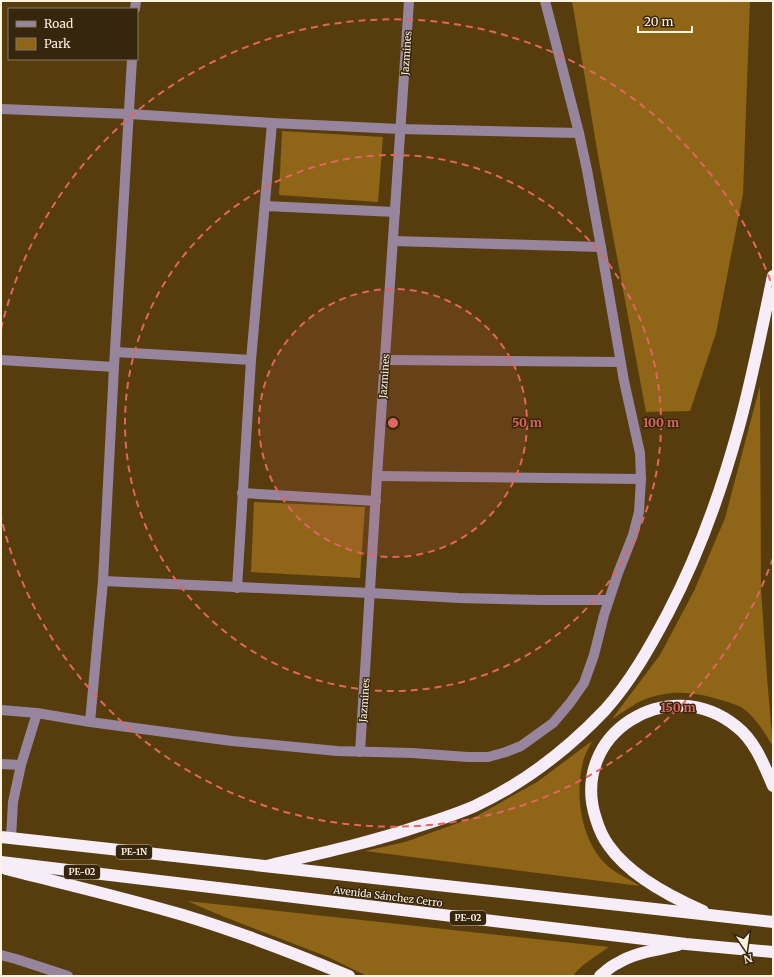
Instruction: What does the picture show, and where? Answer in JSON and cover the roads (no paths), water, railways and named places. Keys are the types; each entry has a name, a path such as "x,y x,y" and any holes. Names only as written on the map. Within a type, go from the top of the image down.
{"highway":[{"path":"266,866 350,847 449,816 474,806 498,794 547,763 567,747 605,709 653,642 688,573 714,510 739,428 773,276"},
{"path":"713,916 672,896 645,880 628,866 610,847 598,826 592,801 591,788 593,775 602,749 619,728 630,719 648,711 660,708 672,706 693,706 714,713 737,726 745,734 760,756 773,786"},
{"name":"Avenida Sánchez Cerro","path":"6,838 773,922"},
{"name":"Avenida Sánchez Cerro","path":"1,862 686,944 773,952"},
{"path":"1,868 115,896 183,915 265,942 348,976"},
{"path":"600,976 618,962 641,954 686,944"}],"street":[{"name":"Jazmines","path":"360,752 409,1"},
{"path":"1,710 37,713 90,722 232,741 360,752 488,757 522,746 553,723 570,703 584,683 594,655 604,615 633,535 639,512 641,479 640,454 620,362 601,247 579,133 545,1"},
{"path":"90,722 103,581 132,60"},
{"path":"1,109 129,114 400,129 579,133"},
{"path":"237,588 251,360 272,123"},
{"path":"265,206 395,212"},
{"path":"393,241 601,247"},
{"path":"115,352 251,360"},
{"path":"1,360 114,367"},
{"path":"385,360 620,362"},
{"path":"377,476 641,479"},
{"path":"242,493 376,501"},
{"path":"103,581 459,598 609,600"},
{"path":"6,838 20,764 37,713"},
{"path":"1,764 20,764"},
{"path":"1,955 16,958 68,976"}]}
